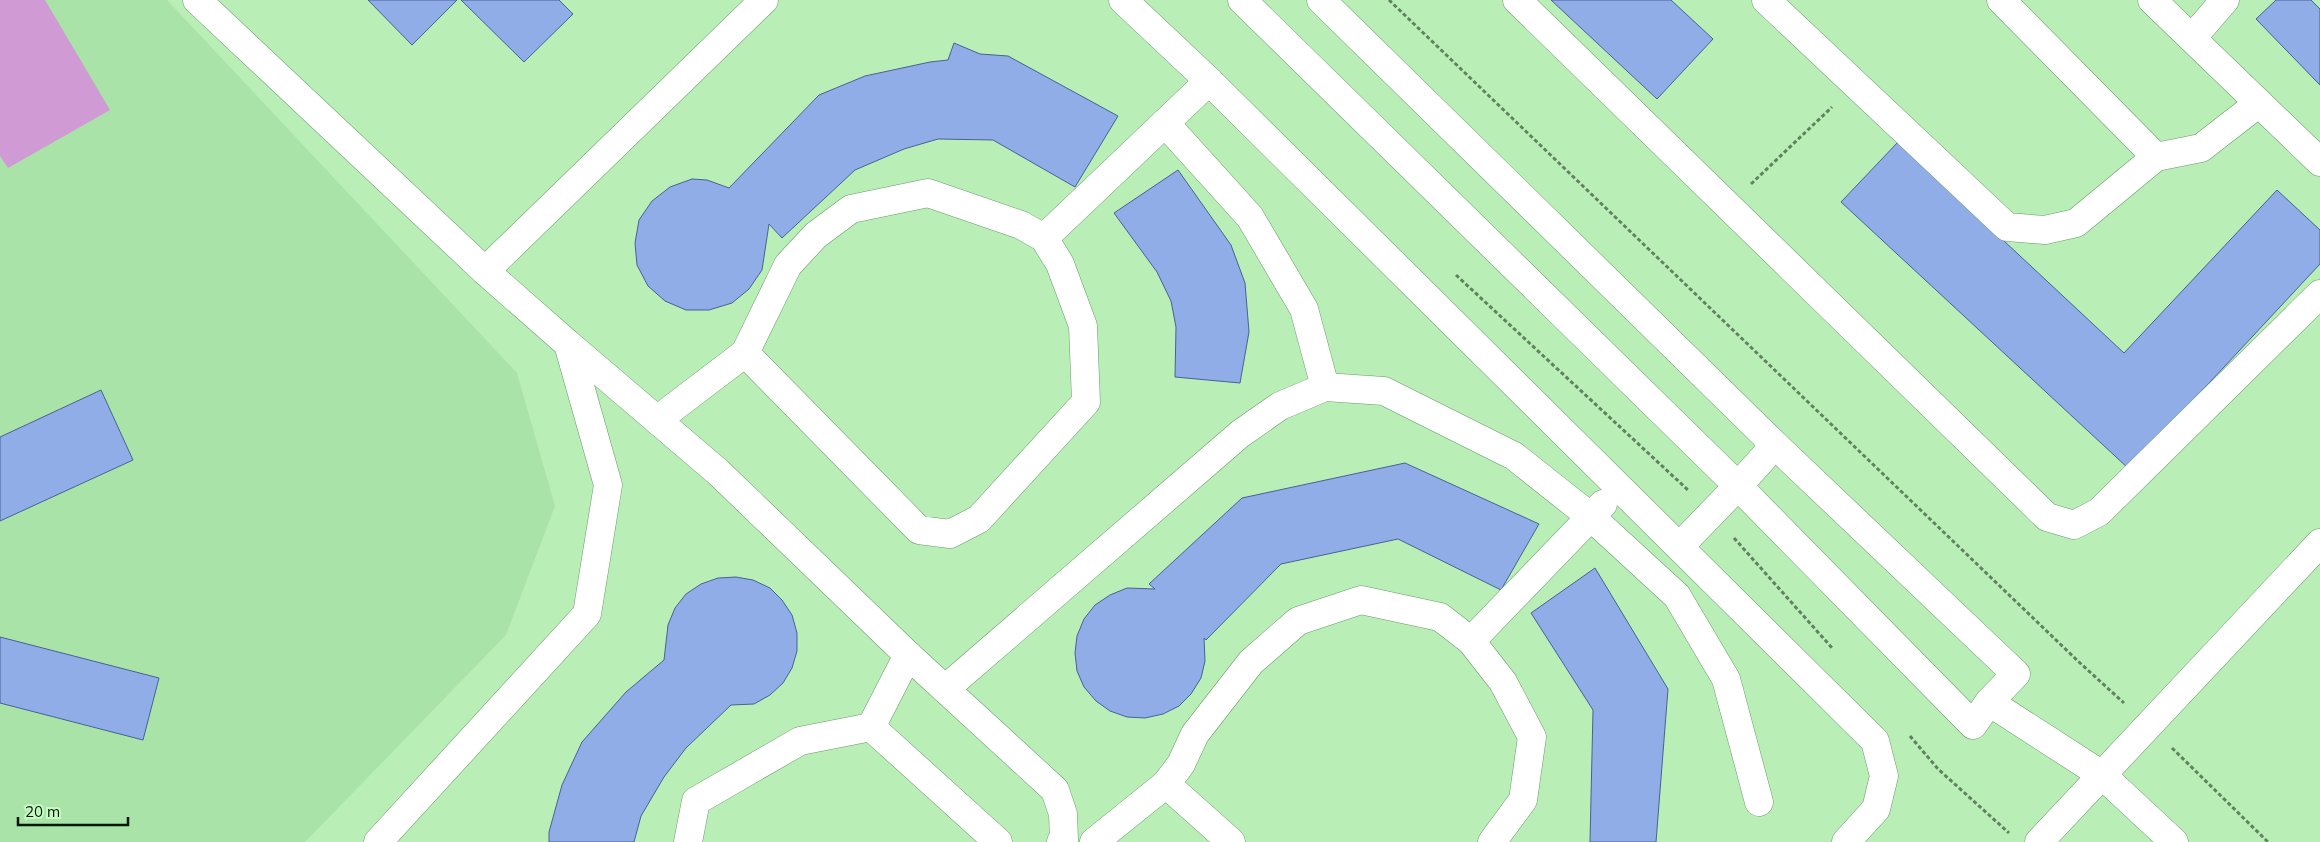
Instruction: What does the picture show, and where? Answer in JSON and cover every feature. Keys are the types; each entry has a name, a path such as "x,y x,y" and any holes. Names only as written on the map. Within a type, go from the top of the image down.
{"street":[{"path":"197,0 485,271 718,472 908,655 1055,790 1063,814 1064,840 1061,842"},
{"path":"485,271 764,0"},
{"path":"1123,0 1208,81 1680,546 1875,741 1884,776 1876,809 1846,842"},
{"path":"1242,0 1738,486 1973,725 1989,702 2016,674 1775,445 1321,0"},
{"path":"1517,0 2047,516 2074,525 2099,512 2320,294"},
{"path":"1766,0 2007,227 2045,230 2076,223 2156,157 2201,148 2259,103"},
{"path":"2001,0 2156,157"},
{"path":"2152,0 2320,162"},
{"path":"2192,38 2225,0"},
{"path":"1044,238 1208,81"},
{"path":"1165,123 1250,217 1304,309 1325,387"},
{"path":"657,420 744,353 788,265 816,235 851,208 928,194 1022,225 1044,238 1060,264 1083,326 1086,402 979,518 950,534 919,530 744,353"},
{"path":"378,842 587,614 608,485 568,344"},
{"path":"945,689 1240,434 1280,406 1325,387 1384,392 1514,456 1591,517 1677,596 1726,679 1759,802"},
{"path":"1680,546 1775,445"},
{"path":"1471,642 1620,488"},
{"path":"2039,842 2320,544"},
{"path":"1063,814 1093,842 1166,784 1181,764 1195,734 1251,662 1298,622 1361,600 1440,617 1471,642 1503,682 1532,737 1522,800 1492,842"},
{"path":"871,727 908,655"},
{"path":"1989,702 2102,775 2174,842"},
{"path":"688,842 696,801 800,740 871,727"},
{"path":"871,727 998,842"},
{"path":"1166,784 1231,842"}],"path":[{"path":"1389,0 2073,656 2149,725 2268,842"},
{"path":"1728,206 1856,84"}],"shaded area":[{"path":"0,0 167,0 517,373 555,506 506,635 305,842 0,842"},
{"path":"0,0 45,0 110,110 8,168 0,156"}],"building":[{"path":"368,0 457,0 412,45"},
{"path":"461,0 559,0 573,14 524,62"},
{"path":"1551,0 1671,0 1713,39 1657,99"},
{"path":"2276,0 2311,0 2320,9 2320,85 2256,19"},
{"path":"954,43 980,54 1008,56 1118,116 1075,187 993,140 938,139 904,149 855,170 782,238 769,224 762,270 749,289 732,303 709,310 686,310 665,301 648,286 637,265 635,243 639,220 652,201 670,187 692,179 707,180 729,188 819,95 865,76 948,60"},
{"path":"1898,142 2124,353 2277,190 2320,230 2320,264 2129,469 1841,202"},
{"path":"1178,170 1231,245 1245,283 1249,332 1240,383 1175,377 1176,327 1171,301 1157,272 1114,213"},
{"path":"101,390 133,460 0,521 0,437"},
{"path":"1405,463 1539,524 1501,590 1398,539 1281,564 1206,640 1204,638 1205,661 1201,678 1191,694 1179,706 1163,714 1145,718 1127,717 1110,711 1096,701 1084,687 1077,671 1075,653 1077,636 1084,619 1095,605 1110,595 1127,588 1155,589 1149,584 1242,498"},
{"path":"1595,568 1668,689 1656,842 1590,842 1593,710 1531,613"},
{"path":"736,577 753,580 770,588 782,600 792,615 797,633 797,651 792,668 783,683 770,695 754,704 731,705 686,748 664,777 641,816 634,842 549,842 549,832 562,785 582,742 626,692 664,660 668,625 675,608 686,594 701,584 718,578"},
{"path":"0,637 159,678 143,740 0,703"}]}
